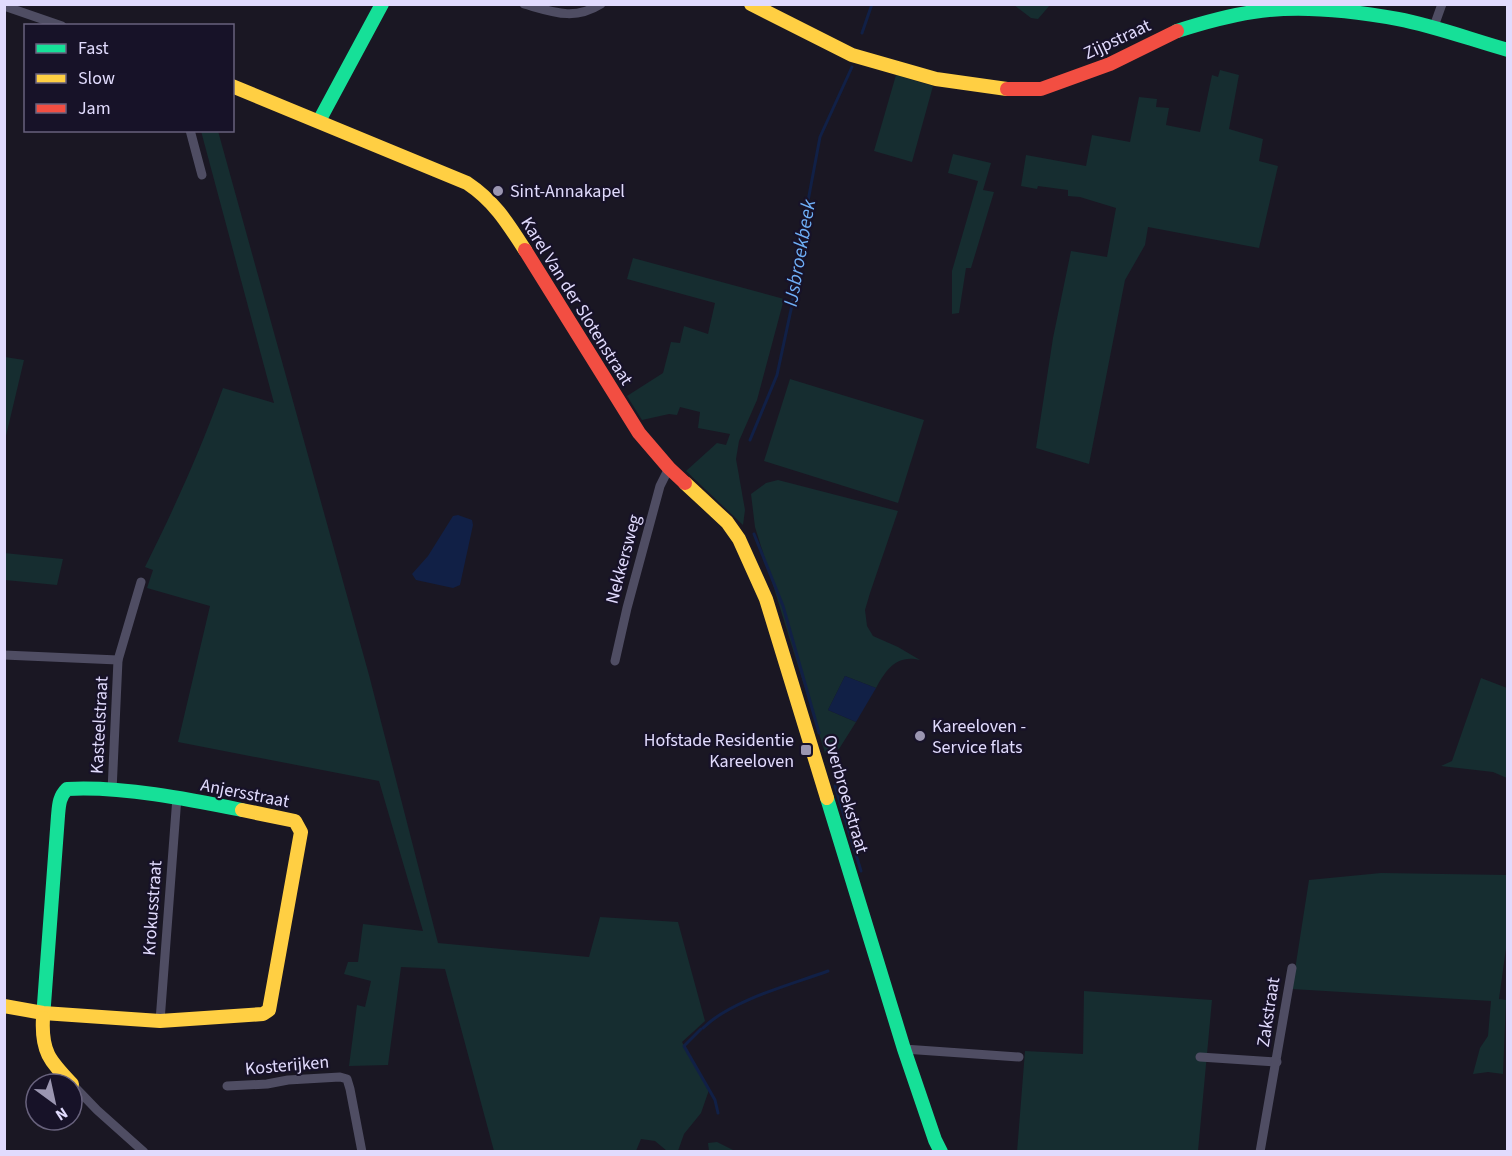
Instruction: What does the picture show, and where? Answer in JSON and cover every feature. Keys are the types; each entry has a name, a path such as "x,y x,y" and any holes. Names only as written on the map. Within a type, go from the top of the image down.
{"street":[{"path":"319,121 382,4"},
{"path":"524,4 566,15 589,12 601,4"},
{"name":"Zijpstraat","path":"751,4 852,55 936,79 1002,89 1041,89 1110,64 1171,33 1210,21 1254,12 1290,9 1399,19 1508,50"},
{"path":"1433,29 1442,4"},
{"path":"4,6 56,24"},
{"name":"Karel Van der Slotenstraat","path":"234,87 467,183 485,195 504,217 639,433 669,468 727,522 746,552"},
{"path":"191,132 202,175"},
{"name":"Nekkersweg","path":"615,661 660,486 669,468"},
{"name":"Overbroekstraat","path":"746,552 766,599 904,1050 941,1152"},
{"name":"Kasteelstraat","path":"112,791 118,660 141,582"},
{"name":"Kasteelstraat","path":"4,655 118,660"},
{"name":"Anjersstraat","path":"67,789 112,791 177,797 295,821 302,832 270,1010 263,1014 160,1021 43,1013 60,799 67,789"},
{"name":"Krokusstraat","path":"160,1021 177,797"},
{"name":"Zakstraat","path":"1260,1152 1292,968"},
{"path":"4,1006 43,1013 41,1040 48,1059 60,1072"},
{"path":"904,1050 1019,1057"},
{"name":"Zakstraat","path":"1200,1057 1277,1062"},
{"name":"Kosterijken","path":"227,1086 267,1084 299,1079 340,1077 347,1080 362,1152"},
{"path":"84,1096 144,1152"}],"green space":[{"path":"1050,4 1038,19 1031,18 1014,5"},
{"path":"1220,70 1239,75 1229,129 1263,139 1259,161 1278,166 1259,248 1148,227 1145,245 1125,280 1089,464 1036,448 1053,338 1071,251 1107,257 1116,208 1080,197 1068,196 1068,190 1021,186 1026,155 1086,166 1092,135 1130,142 1139,97 1157,99 1156,107 1169,108 1166,125 1200,132 1212,75 1218,77"},
{"path":"896,75 933,86 912,162 874,151"},
{"path":"201,132 218,132 369,675 438,943 589,957 600,917 678,922 705,1021 682,1042 709,1090 701,1113 684,1134 678,1151 667,1151 655,1141 641,1139 636,1151 494,1151 445,969 401,967 388,1065 349,1066 357,1005 365,1007 371,981 344,974 348,962 358,962 363,924 423,931 379,781 178,742 210,606 147,588 153,570 145,567 187,479 223,388 274,403"},
{"path":"953,154 991,163 983,190 994,192 971,268 966,268 959,313 952,314 952,271 978,181 948,173"},
{"path":"633,258 784,299 757,400 739,441 736,459 745,510 743,525 686,471 717,443 726,445 730,434 698,428 700,412 680,407 677,415 669,414 642,420 627,396 663,373 671,342 680,343 684,326 708,334 715,303 627,279"},
{"path":"4,357 24,360 5,440"},
{"path":"790,379 924,420 898,503 764,461"},
{"path":"778,480 898,511 865,610 867,626 873,636 920,660 898,661 888,670 876,688 845,676 828,710 856,722 839,749 825,753 755,527 751,494 766,483"},
{"path":"4,553 63,559 57,585 5,580"},
{"path":"1481,678 1507,688 1507,778 1493,772 1441,766 1452,761"},
{"path":"1381,873 1507,875 1507,941 1499,999 1506,1000 1503,1074 1488,1072 1473,1074 1480,1048 1488,1036 1491,1001 1292,989 1309,880"},
{"path":"1084,991 1212,1000 1198,1151 1017,1152 1025,1051 1083,1054"},
{"path":"717,1142 735,1151 709,1151 708,1143"}],"water":[{"path":"458,515 472,520 473,525 460,585 453,588 416,580 412,574 428,556 453,516"},
{"path":"845,676 876,688 856,722 828,710"}],"waterway":[{"name":"IJsbroekbeek","path":"862,33 872,4"},
{"name":"IJsbroekbeek","path":"750,440 777,375 792,305 820,137 852,67"},
{"name":"IJsbroekbeek","path":"754,534 783,606 819,733"},
{"name":"IJsbroekbeek","path":"835,786 861,871"},
{"name":"IJsbroekbeek","path":"703,1028 715,1018 745,1001 828,971"},
{"name":"IJsbroekbeek","path":"701,1029 684,1046 715,1100 718,1113"}],"traffic: fast":[{"path":"319,121 382,4"},
{"path":"1177,31 1253,12 1288,9 1326,10 1412,22 1508,50"},
{"path":"43,1018 59,808 64,792 67,789 132,791 242,810"},
{"path":"827,798 904,1049 941,1152"}],"traffic: slow":[{"path":"751,4 852,55 936,79 1007,89"},
{"path":"234,87 467,183 477,190 506,221 525,250"},
{"path":"685,483 727,522 739,539 766,599 827,798"},
{"path":"4,1006 43,1013 160,1021 263,1014 269,1010 301,832 295,821 242,810"},
{"path":"43,1018 45,1048 61,1072"}],"traffic: jam":[{"path":"1007,89 1041,89 1110,64 1177,31"},
{"path":"525,250 639,433 685,483"}],"place":[{"name":"Sint-Annakapel","path":"498,191"},
{"name":"Kareeloven - Service flats","path":"920,736"},
{"name":"Hofstade Residentie Kareeloven","path":"806,750"}]}
